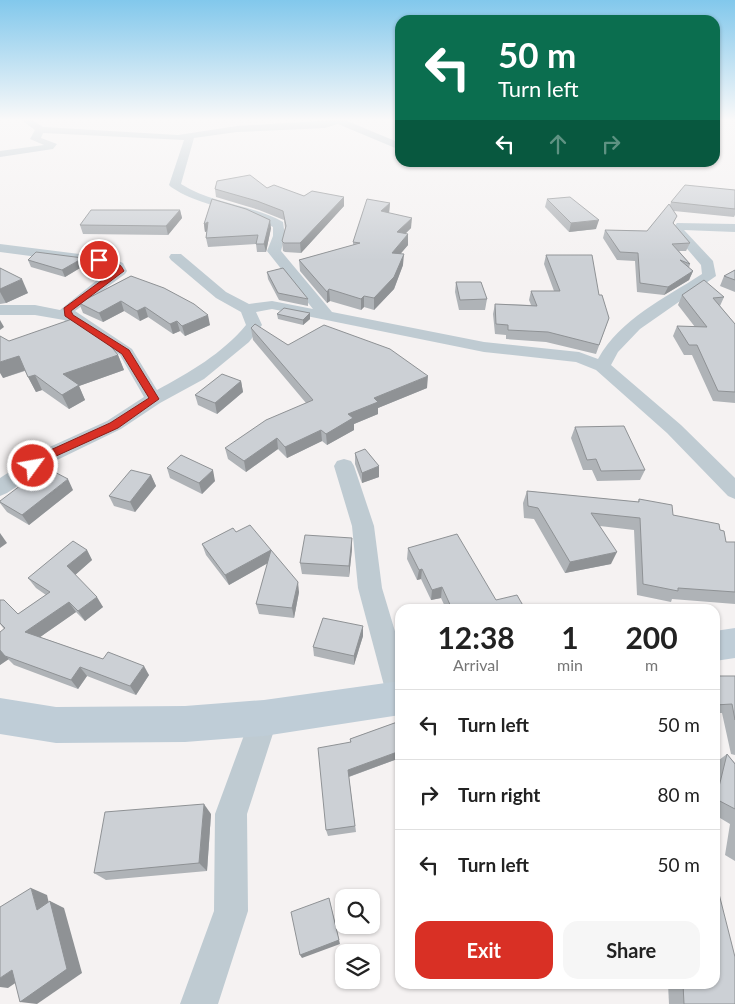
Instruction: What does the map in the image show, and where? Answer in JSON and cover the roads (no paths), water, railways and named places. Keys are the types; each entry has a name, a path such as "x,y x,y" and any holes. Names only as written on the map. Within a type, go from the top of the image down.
{"main road":[{"path":"720,645 735,643"},
{"path":"0,716 56,725 185,724 264,718 395,699"}],"street":[{"path":"181,166 176,185 186,193 201,200 267,216 279,225 279,236 274,252 326,315"},
{"path":"602,366 610,350 642,320 663,303 689,290 709,276 708,264 677,230 681,226 735,228"},
{"path":"0,248 86,258 111,262 118,266 120,271 67,310 69,316"},
{"path":"176,257 221,295 247,309 272,305 484,347 578,357 602,366 674,429 735,491"},
{"path":"0,488 50,455 114,426 154,399 198,375 243,339 254,325 247,309"},
{"path":"0,310 35,310 69,316 126,352 154,399"},
{"path":"344,466 363,526 370,588 395,676"},
{"path":"199,1004 231,911 231,814 264,718"}]}
